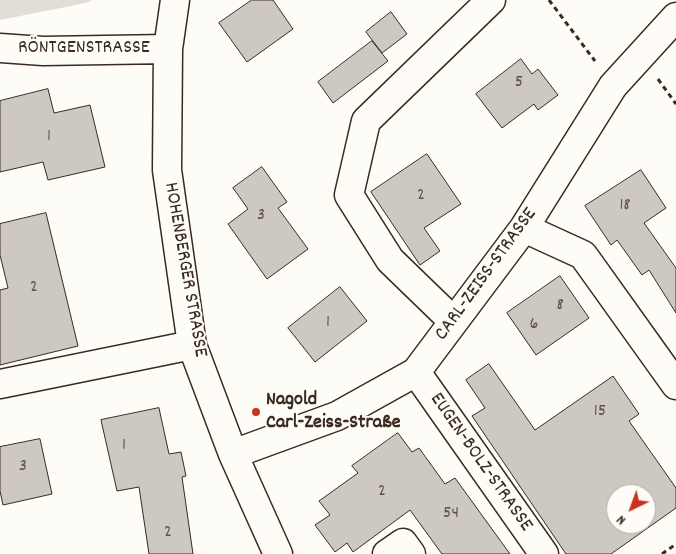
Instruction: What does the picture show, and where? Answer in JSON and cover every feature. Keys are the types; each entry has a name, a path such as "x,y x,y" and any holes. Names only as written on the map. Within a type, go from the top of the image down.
{"street":[{"name":"HOHENBERGER STRASSE","path":"175,0 168,49 167,170 192,345 233,454 278,554"},
{"path":"453,321 390,260 349,195 366,121 491,0"},
{"name":"CARL-ZEISS-STRASSE","path":"233,454 337,416 416,372 524,228 614,86 676,17"},
{"name":"RÖNTGENSTRASSE","path":"0,48 43,51 168,49"},
{"path":"524,228 583,255 676,385"},
{"path":"0,384 192,345"},
{"name":"EUGEN-BOLZ-STRASSE","path":"416,372 544,554"},
{"path":"387,554 404,543 411,554"}],"path":[{"path":"550,0 614,86"},
{"path":"662,554 676,544"}],"shaded area":[{"path":"0,0 92,0 86,3 0,20"}],"building":[{"path":"252,0 273,0 293,29 247,62 219,23"},
{"path":"391,12 407,34 382,53 366,32"},
{"path":"372,41 388,61 333,103 318,82"},
{"path":"521,59 532,74 538,69 558,95 538,110 534,104 502,128 476,94"},
{"path":"48,89 54,113 90,105 105,167 48,180 43,162 0,172 0,101"},
{"path":"427,154 461,204 424,228 440,251 420,265 371,192"},
{"path":"262,167 287,202 278,208 308,249 267,279 228,224 248,209 233,188"},
{"path":"641,170 666,208 644,223 676,268 676,313 649,270 642,275 617,240 611,245 585,206"},
{"path":"46,213 78,346 0,365 0,290 8,288 0,255 0,224"},
{"path":"560,276 589,318 536,355 507,313"},
{"path":"340,287 367,321 315,362 288,328"},
{"path":"489,364 535,430 613,376 639,414 629,421 676,488 676,508 656,522 656,484 606,484 606,534 639,534 611,554 566,554 472,416 485,408 466,380"},
{"path":"159,408 169,454 181,452 186,476 182,477 193,554 149,554 139,487 117,491 101,420"},
{"path":"398,433 412,452 419,448 445,484 455,478 510,554 442,554 410,510 353,552 347,543 335,552 315,525 330,515 319,501 358,473 352,466"},
{"path":"40,439 52,494 3,505 0,491 0,447"}],"place":[{"name":"Nagold Carl-Zeiss-Straße","path":"256,412"}]}
